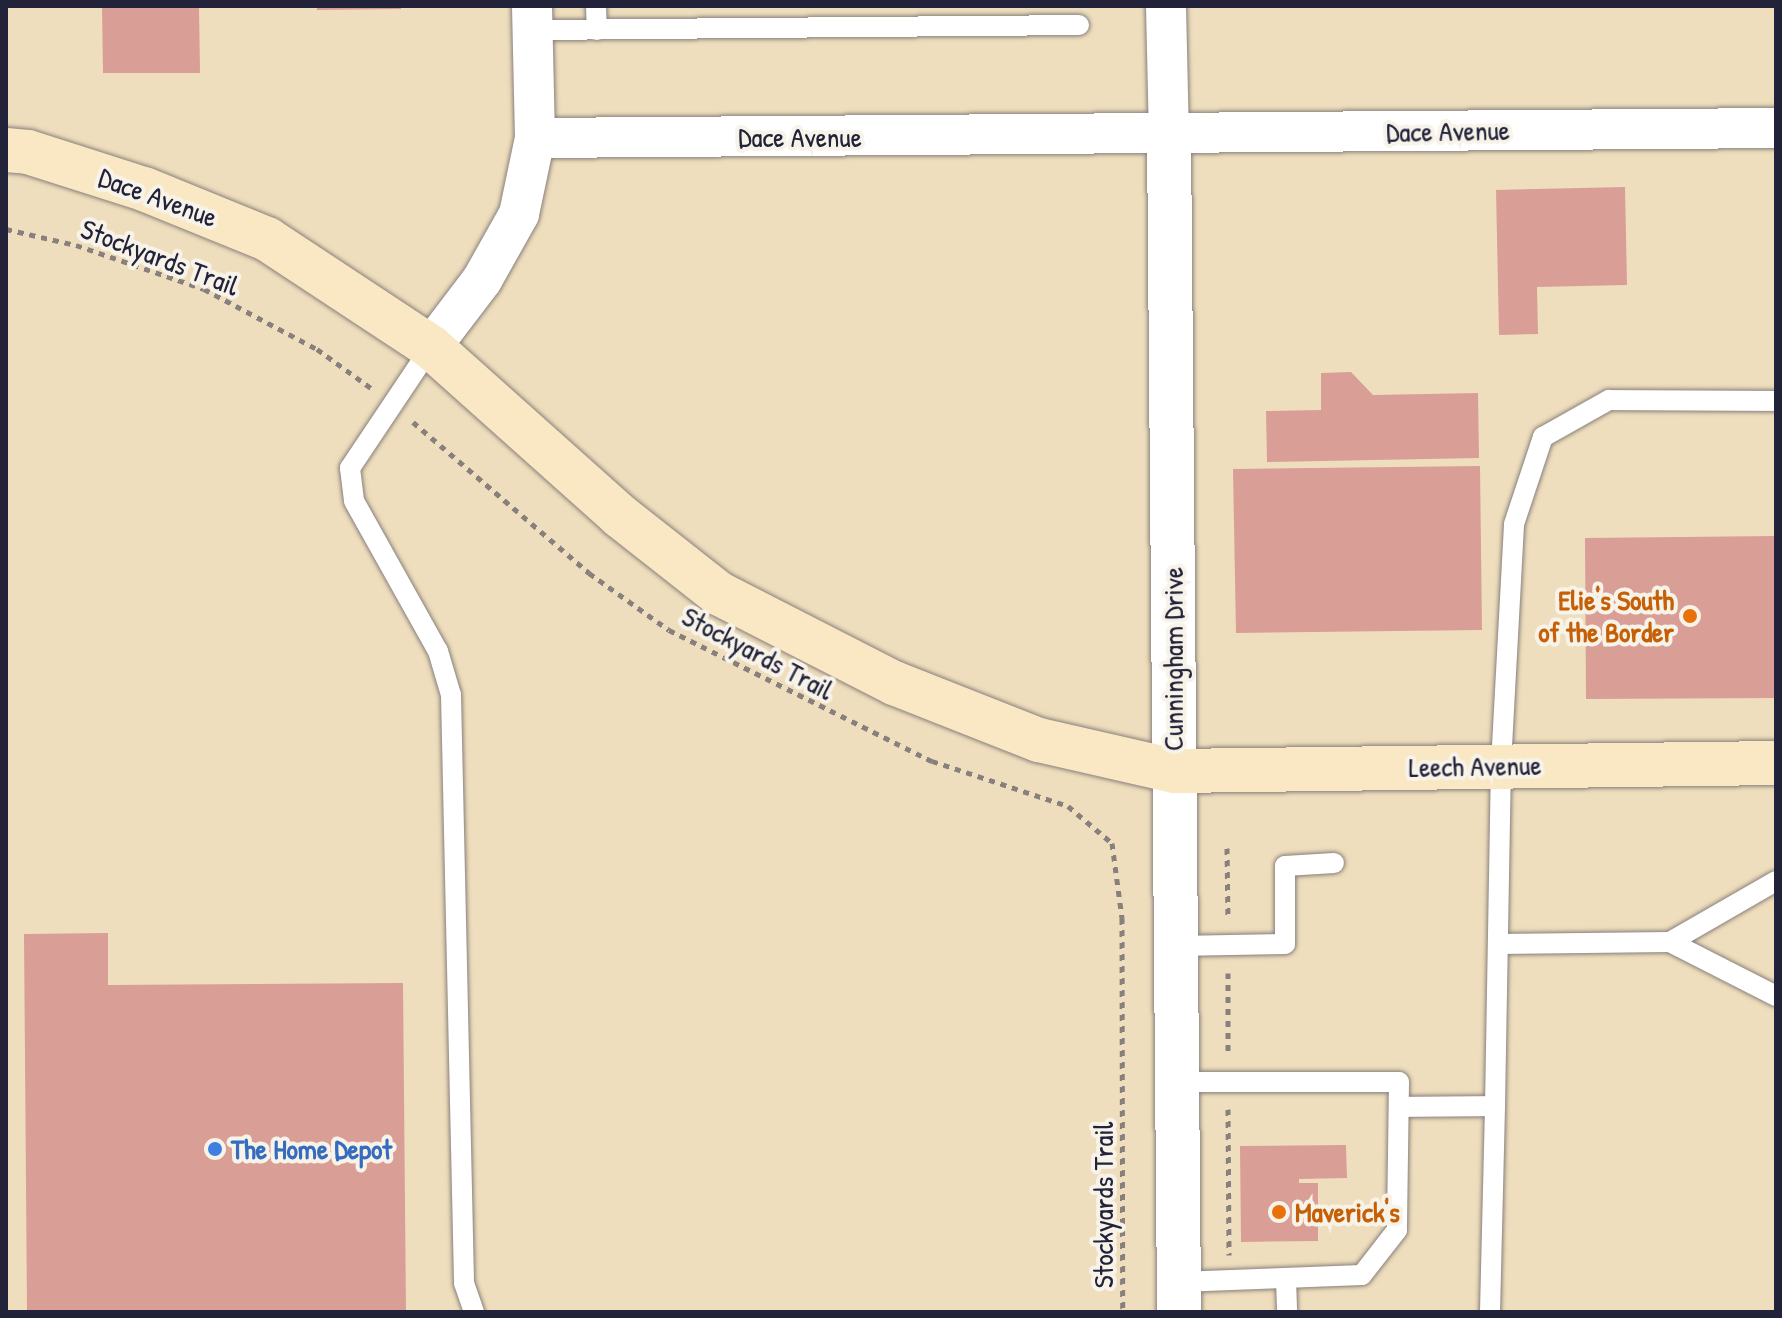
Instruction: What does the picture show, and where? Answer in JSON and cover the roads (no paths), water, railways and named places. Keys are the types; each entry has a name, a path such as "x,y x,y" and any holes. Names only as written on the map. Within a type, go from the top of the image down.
{"main road":[{"name":"Dace Avenue","path":"6,150 28,152 144,189 267,239 431,347 620,516 718,593 894,683 1024,734 1174,771"},
{"name":"Leech Avenue","path":"1174,771 1776,763"}],"street":[{"name":"Cunningham Drive","path":"1166,6 1179,1297"},
{"path":"431,347 482,280 519,214 535,138 533,18"},
{"name":"Dace Avenue","path":"535,138 1776,128"}],"lane":[{"path":"596,6 597,30"},
{"path":"533,18 597,30 1079,25"},
{"path":"431,347 390,402 350,468 354,501 438,651 451,695 464,1283 474,1312"},
{"path":"1490,1312 1501,765 1514,524 1543,437 1609,400 1776,401"},
{"path":"1176,946 1285,944 1285,866 1334,863"},
{"path":"1670,942 1776,881"},
{"path":"1498,944 1670,942 1776,996"},
{"path":"1177,1082 1399,1082 1397,1230 1362,1275 1286,1279 1179,1297"},
{"path":"1399,1107 1495,1106"},
{"path":"1286,1279 1287,1312"}],"place":[{"name":"Elie's South of the Border","path":"1690,616"},
{"name":"The Home Depot","path":"215,1149"},
{"name":"Maverick's","path":"1279,1212"}]}
